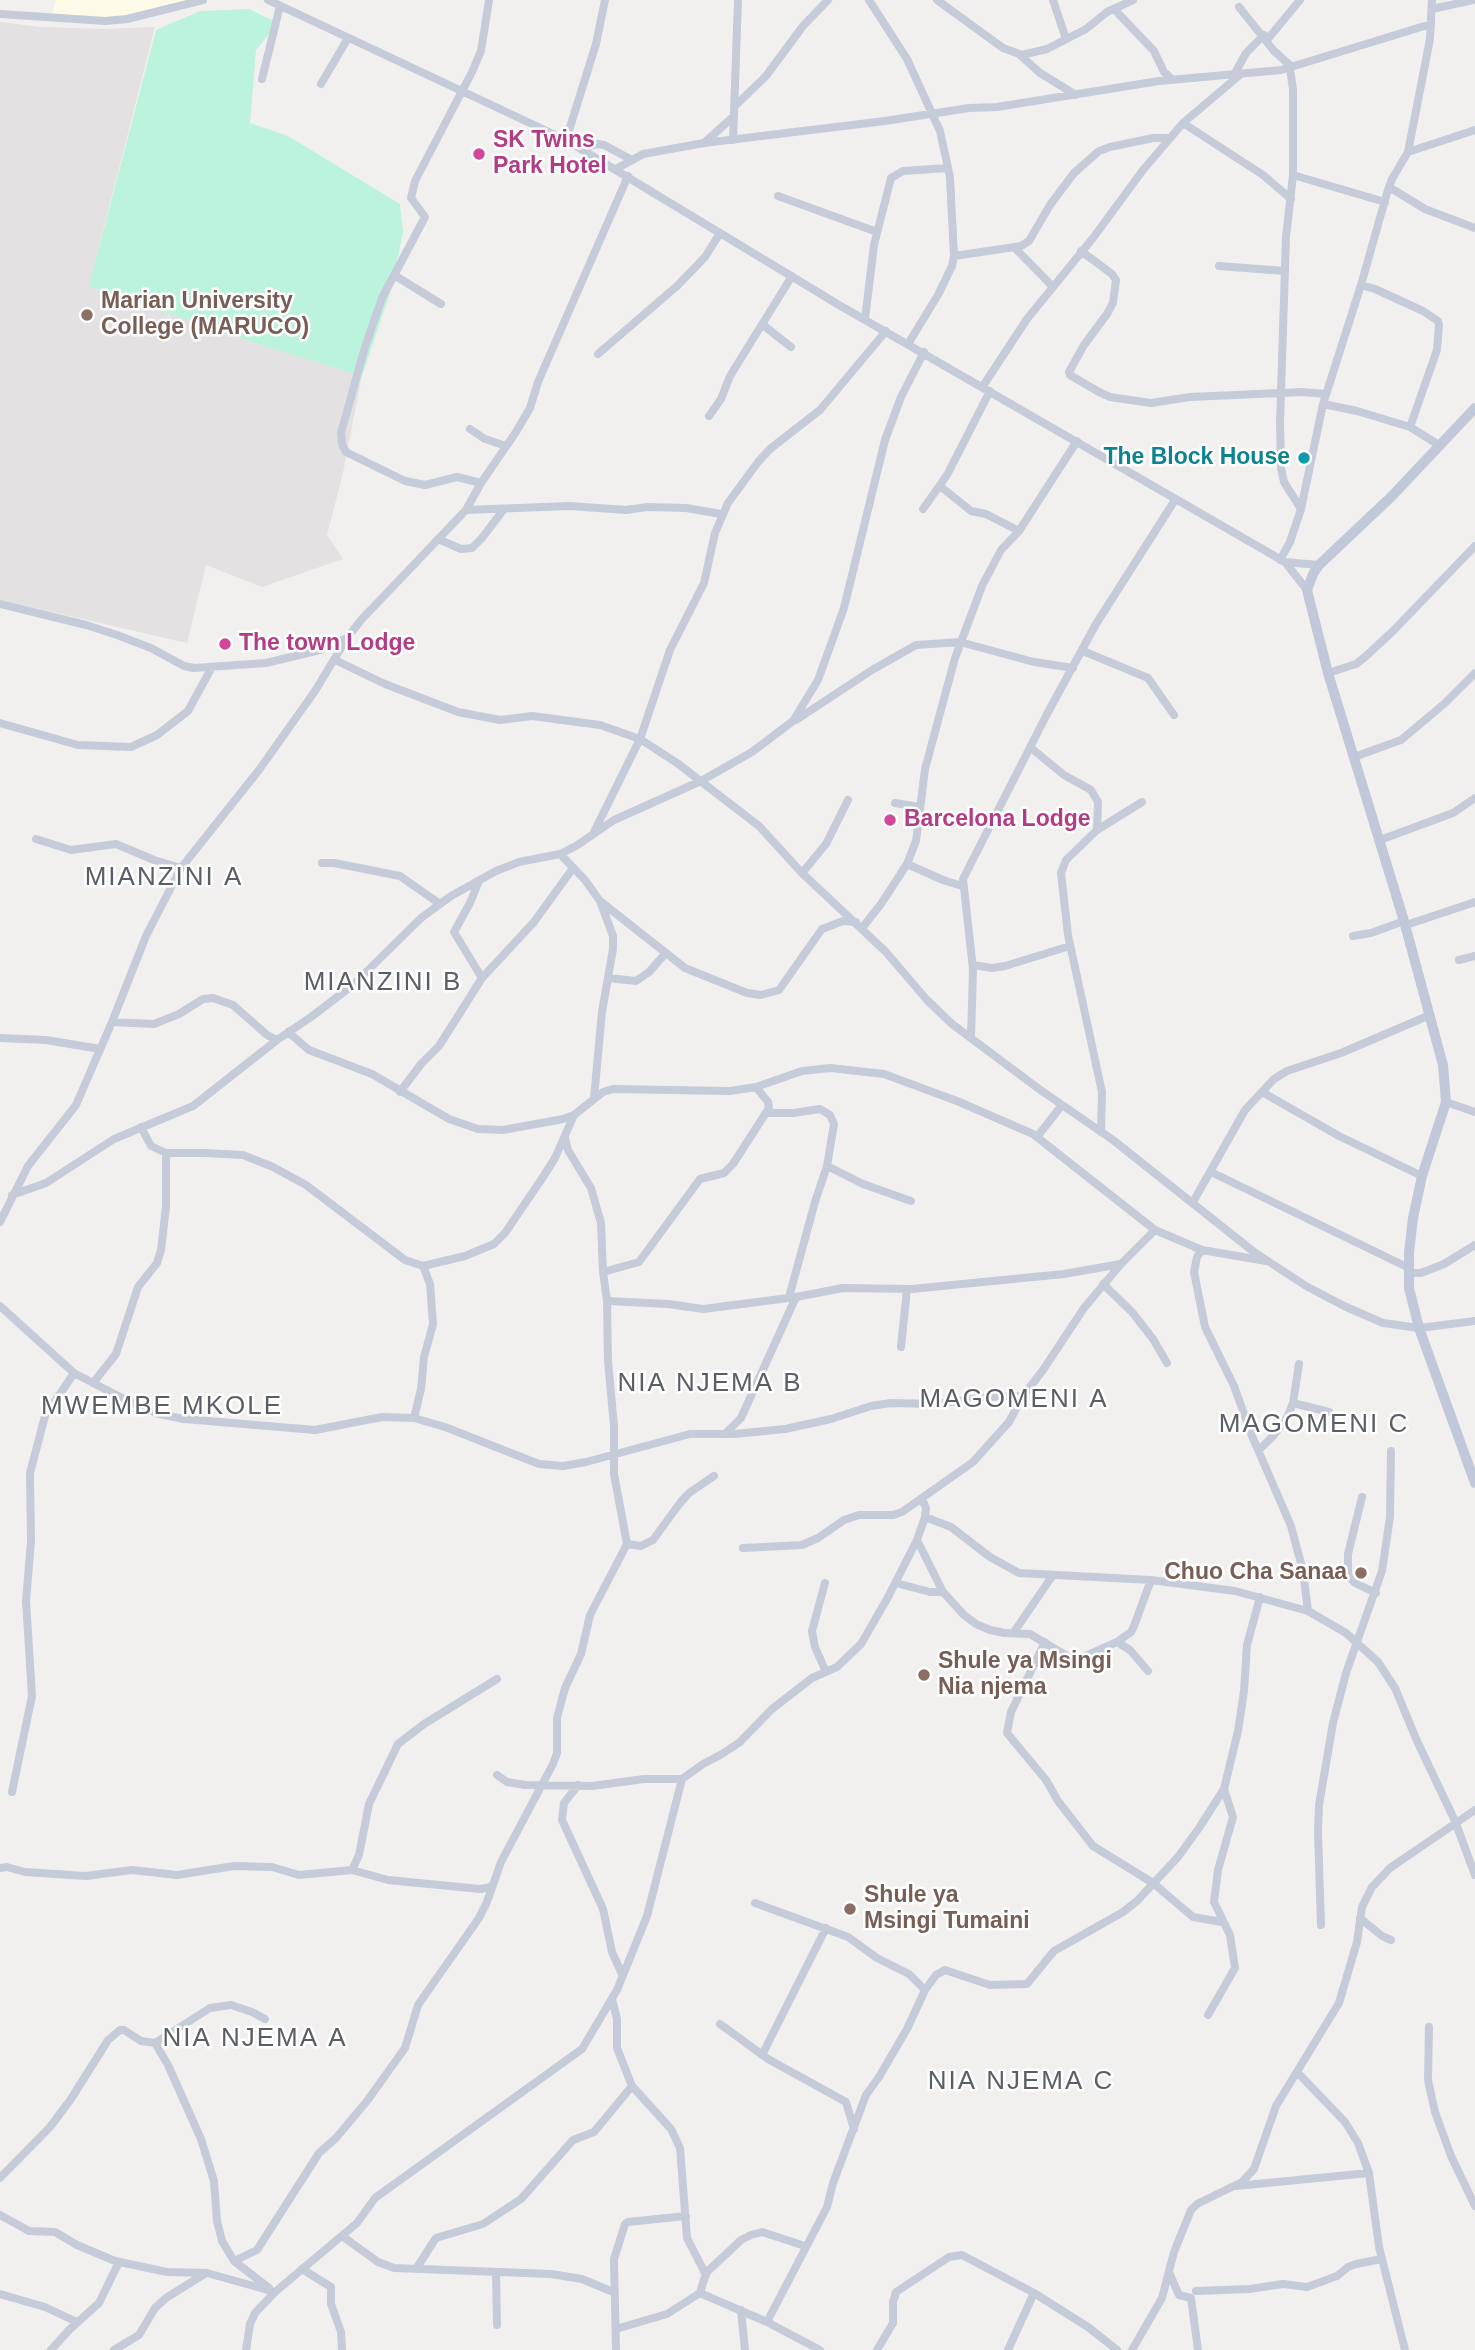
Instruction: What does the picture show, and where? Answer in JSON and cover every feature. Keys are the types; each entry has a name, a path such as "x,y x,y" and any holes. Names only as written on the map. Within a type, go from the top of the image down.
{"main road":[{"path":"1475,408 1392,496 1319,565 1307,590 1328,673 1405,923 1443,1065 1446,1102 1422,1176 1413,1218 1410,1300 1475,1483"}],"street":[{"path":"0,14 105,21 127,19 203,0"},
{"path":"268,0 566,140 865,319 1282,561 1307,590"},
{"path":"481,483 457,477 416,485 346,452 341,433 346,409 382,298 425,217 411,198 415,181 481,51 489,0"},
{"path":"566,140 593,56 605,0"},
{"path":"733,140 738,0"},
{"path":"705,143 766,76 803,26 828,0"},
{"path":"869,0 907,59 940,131 948,167 954,256 944,283 908,344"},
{"path":"937,0 1003,48 1019,54 1040,73 1076,95"},
{"path":"1053,0 1066,39"},
{"path":"1019,54 1038,51 1066,39 1133,0"},
{"path":"923,509 940,486 1014,337 1170,138 1238,74 1246,53 1300,0"},
{"path":"1282,561 1301,509 1323,404 1389,187 1408,152 1430,39 1432,4 1473,0"},
{"path":"262,79 280,6"},
{"path":"1239,7 1274,51 1291,67 1293,175 1286,237 1280,393 1281,468 1284,482 1301,509"},
{"path":"1114,9 1154,51 1164,72 1173,80"},
{"path":"616,169 655,152 705,143 996,107 1155,82 1291,67 1431,24"},
{"path":"321,84 348,38"},
{"path":"1155,82 1160,62"},
{"path":"1183,123 1264,175 1291,199"},
{"path":"1408,152 1475,130"},
{"path":"954,256 1015,248 1029,241 1050,205 1074,173 1099,151 1153,138 1170,138"},
{"path":"580,148 604,145 632,160"},
{"path":"865,319 871,262 887,185 891,178 903,171 948,167"},
{"path":"1293,175 1385,202"},
{"path":"0,1222 28,1166 76,1105 113,1022 146,936 181,868 238,799 315,691 347,638 362,619 467,510 481,483 530,408 538,382 628,176"},
{"path":"1389,187 1425,209 1475,228"},
{"path":"778,196 877,232"},
{"path":"598,354 677,286 705,257 720,233"},
{"path":"1015,248 1053,287"},
{"path":"1081,251 1112,274 1116,280 1116,290 1107,314 1072,365 1070,375 1106,396 1150,403 1190,397 1326,394"},
{"path":"1219,266 1285,271"},
{"path":"394,275 441,304"},
{"path":"709,416 721,399 730,376 792,276"},
{"path":"1361,285 1423,311 1438,321 1437,350 1410,427"},
{"path":"764,325 791,347"},
{"path":"593,833 640,739 670,650 704,583 721,514 758,462 770,449 820,411 886,331"},
{"path":"793,722 818,680 844,608 884,440 901,397 924,352"},
{"path":"1323,404 1410,427 1439,445"},
{"path":"470,429 485,439 506,446"},
{"path":"859,925 881,905 907,864 915,841 925,769 960,642 982,586 999,553 1019,531 1077,441"},
{"path":"940,486 971,511 986,514 1019,531"},
{"path":"971,1038 973,965 962,886 972,861 1108,603 1175,500"},
{"path":"467,510 570,506 626,510 664,508 721,514"},
{"path":"438,540 461,549 472,548 504,509"},
{"path":"1328,673 1356,664 1370,652 1394,631 1475,546"},
{"path":"1282,561 1319,565"},
{"path":"0,604 117,635 151,648 184,666 194,668 266,663 320,650 347,638"},
{"path":"12,1195 46,1184 114,1139 193,1105 353,985 421,918 440,904 519,862 560,853 576,846 614,820 701,781 752,752 872,670 916,645 960,642 1034,662 1073,668"},
{"path":"1083,651 1148,678 1174,715"},
{"path":"335,660 385,684 458,712 500,720 531,716 600,725 640,739 759,826 802,873 859,925 940,1013 1101,1132 1193,1202 1228,1233 1269,1262 1306,1286 1367,1317 1401,1327 1419,1328 1475,1321"},
{"path":"0,723 78,744 131,747 157,735 188,711 212,667"},
{"path":"1354,757 1401,740 1444,704 1475,673"},
{"path":"1031,748 1064,775 1091,790 1098,802 1097,830"},
{"path":"1380,841 1453,813 1475,798"},
{"path":"802,873 826,844 848,800"},
{"path":"1101,1132 1102,1092 1070,946 1063,902 1062,868 1066,860 1097,830 1142,802"},
{"path":"895,803 919,807"},
{"path":"36,839 71,850 117,844 181,868"},
{"path":"560,853 600,901 665,954 685,968 747,993 771,994 779,990 822,929 843,921 859,925"},
{"path":"322,863 400,876 440,904"},
{"path":"907,864 962,886"},
{"path":"400,1092 439,1046 482,978 534,922 573,868"},
{"path":"479,881 454,932 482,978"},
{"path":"594,1097 602,1012 613,949 613,936 600,901"},
{"path":"1353,936 1475,902"},
{"path":"973,965 992,968 1005,966 1070,946"},
{"path":"609,978 636,982 665,954"},
{"path":"1459,960 1475,956"},
{"path":"113,1022 153,1024 179,1014 202,999 213,998 233,1005 258,1028 277,1040"},
{"path":"1193,1202 1245,1110 1274,1079 1287,1071 1351,1049 1430,1015"},
{"path":"288,1032 309,1051 372,1074 461,1125 478,1129 513,1128 574,1115"},
{"path":"0,1038 46,1040 100,1049"},
{"path":"141,1127 151,1146 166,1153 243,1155 273,1167 306,1185 405,1260 423,1266 465,1256 494,1244 533,1194 565,1138 574,1115 594,1097 613,1089 730,1091 756,1087 815,1069 830,1068 884,1074 969,1106 1037,1137 1156,1230 1202,1250 1269,1262"},
{"path":"603,1272 639,1262 700,1179 719,1175 727,1170 767,1113 768,1102 756,1087"},
{"path":"1262,1092 1349,1141 1422,1176"},
{"path":"1446,1102 1475,1111"},
{"path":"1037,1137 1062,1105"},
{"path":"724,1434 741,1418 761,1377 793,1297 815,1202 827,1166 834,1124 827,1112 814,1109 793,1113 767,1113"},
{"path":"234,2262 257,2250 320,2153 367,2101 405,2048 418,2005 479,1918 501,1862 543,1784 556,1753 556,1718 565,1688 581,1654 590,1615 627,1544 615,1487 607,1301 598,1207 591,1188 568,1150 565,1138"},
{"path":"93,1383 114,1357 138,1287 157,1263 166,1207 166,1153"},
{"path":"827,1166 863,1184 911,1201"},
{"path":"1211,1172 1409,1270 1421,1273 1444,1264 1475,1245"},
{"path":"743,1548 807,1544 844,1520 859,1515 893,1515 902,1512 973,1462 1009,1422 1023,1396 1084,1308 1121,1264 1156,1230"},
{"path":"1202,1250 1197,1257 1194,1272 1205,1327 1234,1386 1291,1526 1303,1571 1308,1611"},
{"path":"607,1301 703,1309 843,1288 907,1289 1064,1273 1121,1264"},
{"path":"414,1418 433,1324 430,1284 423,1266"},
{"path":"1103,1284 1132,1312 1167,1363"},
{"path":"901,1347 907,1289"},
{"path":"0,1306 74,1373 159,1414 184,1419 315,1430 382,1417 414,1418 445,1427 539,1464 563,1466 614,1456 677,1437 785,1429 891,1403 937,1404 985,1397 1023,1396"},
{"path":"1259,1450 1284,1423 1293,1403 1299,1364"},
{"path":"12,1792 32,1696 26,1601 31,1541 30,1473 45,1416 74,1373"},
{"path":"1293,1403 1329,1412"},
{"path":"1321,1925 1319,1805 1333,1723 1346,1673 1376,1593 1388,1538 1391,1451"},
{"path":"627,1544 641,1546 653,1540 689,1493 714,1476"},
{"path":"1362,1497 1349,1554 1348,1575 1355,1583 1376,1593"},
{"path":"497,1774 507,1782 578,1785 644,1779 682,1779 740,1742 772,1709 812,1678 837,1667 861,1644 917,1540 925,1517 926,1508 922,1499"},
{"path":"925,1517 951,1527 1007,1568 1033,1575 1151,1580 1214,1587 1308,1611 1332,1624 1378,1662 1395,1688 1455,1821 1475,1875"},
{"path":"917,1540 943,1592 964,1615 990,1630 1030,1634 1072,1659 1081,1658 1116,1642 1131,1632 1151,1580"},
{"path":"1014,1632 1053,1575"},
{"path":"825,1583 813,1631 815,1647 825,1672"},
{"path":"896,1583 930,1592 943,1592"},
{"path":"767,2322 827,2207 834,2178 866,2095 907,2029 925,1990 936,1975 945,1970 990,1986 1027,1984 1054,1951 1123,1912 1178,1857 1224,1789 1238,1731 1247,1645 1260,1597"},
{"path":"1045,1642 1010,1712 1007,1733 1046,1780 1058,1801 1093,1846 1153,1883 1194,1917 1222,1922"},
{"path":"1116,1642 1130,1650 1148,1671"},
{"path":"352,1870 359,1855 369,1804 398,1744 424,1724 497,1679"},
{"path":"246,2350 252,2319 275,2292 357,2223 381,2193 578,2052 612,1999 647,1916 682,1779"},
{"path":"578,1785 564,1803 562,1820 603,1909 612,1952 622,1974"},
{"path":"1208,2015 1235,1968 1228,1929 1222,1922 1214,1902 1215,1884 1233,1817 1224,1789"},
{"path":"1132,2350 1162,2298 1179,2238 1193,2207 1234,2187 1254,2169 1276,2106 1329,2021 1346,1986 1367,1894 1390,1868 1455,1821 1475,1810"},
{"path":"0,1868 86,1876 132,1870 177,1875 234,1866 272,1867 299,1875 352,1870 388,1880 480,1889 491,1887"},
{"path":"755,1903 848,1937 877,1958 909,1974 925,1990"},
{"path":"1360,1918 1391,1940"},
{"path":"762,2055 826,1928"},
{"path":"612,1999 617,2019 617,2048 632,2086 675,2136 681,2157 681,2181 689,2243 706,2275"},
{"path":"0,2178 50,2127 108,2040 116,2033 124,2029 135,2039 155,2043 211,2008 231,2005 265,2019"},
{"path":"720,2024 762,2055 846,2102 854,2129"},
{"path":"1429,2027 1428,2080 1434,2112 1454,2164 1475,2206"},
{"path":"155,2043 168,2065 201,2139 214,2181 217,2221 222,2241 234,2262 275,2292"},
{"path":"1297,2072 1353,2131 1369,2174 1382,2259 1405,2350"},
{"path":"416,2269 436,2238 483,2224 521,2199 573,2140 594,2132 632,2086"},
{"path":"846,2102 866,2095"},
{"path":"1234,2187 1369,2174"},
{"path":"0,2215 20,2228 55,2232 77,2245 119,2262 167,2272 207,2273 275,2292"},
{"path":"615,2350 614,2259 626,2223 686,2216"},
{"path":"616,2329 667,2314 700,2293 706,2275 741,2240 751,2235 762,2232 805,2246"},
{"path":"342,2236 380,2263 394,2268 551,2274 582,2279 613,2292"},
{"path":"877,2350 893,2323 895,2292 949,2257 962,2255 1034,2293 1088,2327 1116,2350"},
{"path":"1196,2291 1250,2289 1283,2284 1307,2287 1337,2276 1356,2264 1382,2259"},
{"path":"51,2350 99,2303 119,2262"},
{"path":"302,2269 331,2287 331,2305 341,2332 342,2350"},
{"path":"1170,2272 1179,2295 1191,2298 1198,2350"},
{"path":"114,2350 139,2335 149,2317 166,2298 207,2273"},
{"path":"496,2273 497,2325"},
{"path":"700,2293 767,2322 820,2350"},
{"path":"1008,2350 1034,2293"},
{"path":"0,2294 45,2306 78,2322"},
{"path":"741,2310 745,2350"}],"shaded area":[{"path":"56,0 196,0 133,20 51,17"},
{"name":"Marian University College (MARUCO)","path":"0,22 41,27 155,27 89,286 261,345 362,376 343,473 327,535 343,559 262,587 206,565 187,643 0,600"}],"green space":[{"path":"249,9 278,23 256,50 250,123 288,136 400,204 403,233 390,293 362,376 261,345 89,286 156,30 200,11"}],"place":[{"name":"SK Twins Park Hotel","path":"479,154"},
{"name":"Marian University College (MARUCO)","path":"87,315"},
{"name":"The Block House","path":"1304,458"},
{"name":"The town Lodge","path":"225,644"},
{"name":"Barcelona Lodge","path":"890,820"},
{"name":"Chuo Cha Sanaa","path":"1361,1573"},
{"name":"Shule ya Msingi Nia njema","path":"924,1675"},
{"name":"Shule ya Msingi Tumaini","path":"850,1909"}],"district":[{"name":"MIANZINI A","path":"164,878"},
{"name":"MIANZINI B","path":"383,983"},
{"name":"NIA NJEMA B","path":"710,1384"},
{"name":"MAGOMENI A","path":"1014,1400"},
{"name":"MWEMBE MKOLE","path":"162,1407"},
{"name":"MAGOMENI C","path":"1314,1425"},
{"name":"NIA NJEMA A","path":"255,2039"},
{"name":"NIA NJEMA C","path":"1021,2082"}]}
